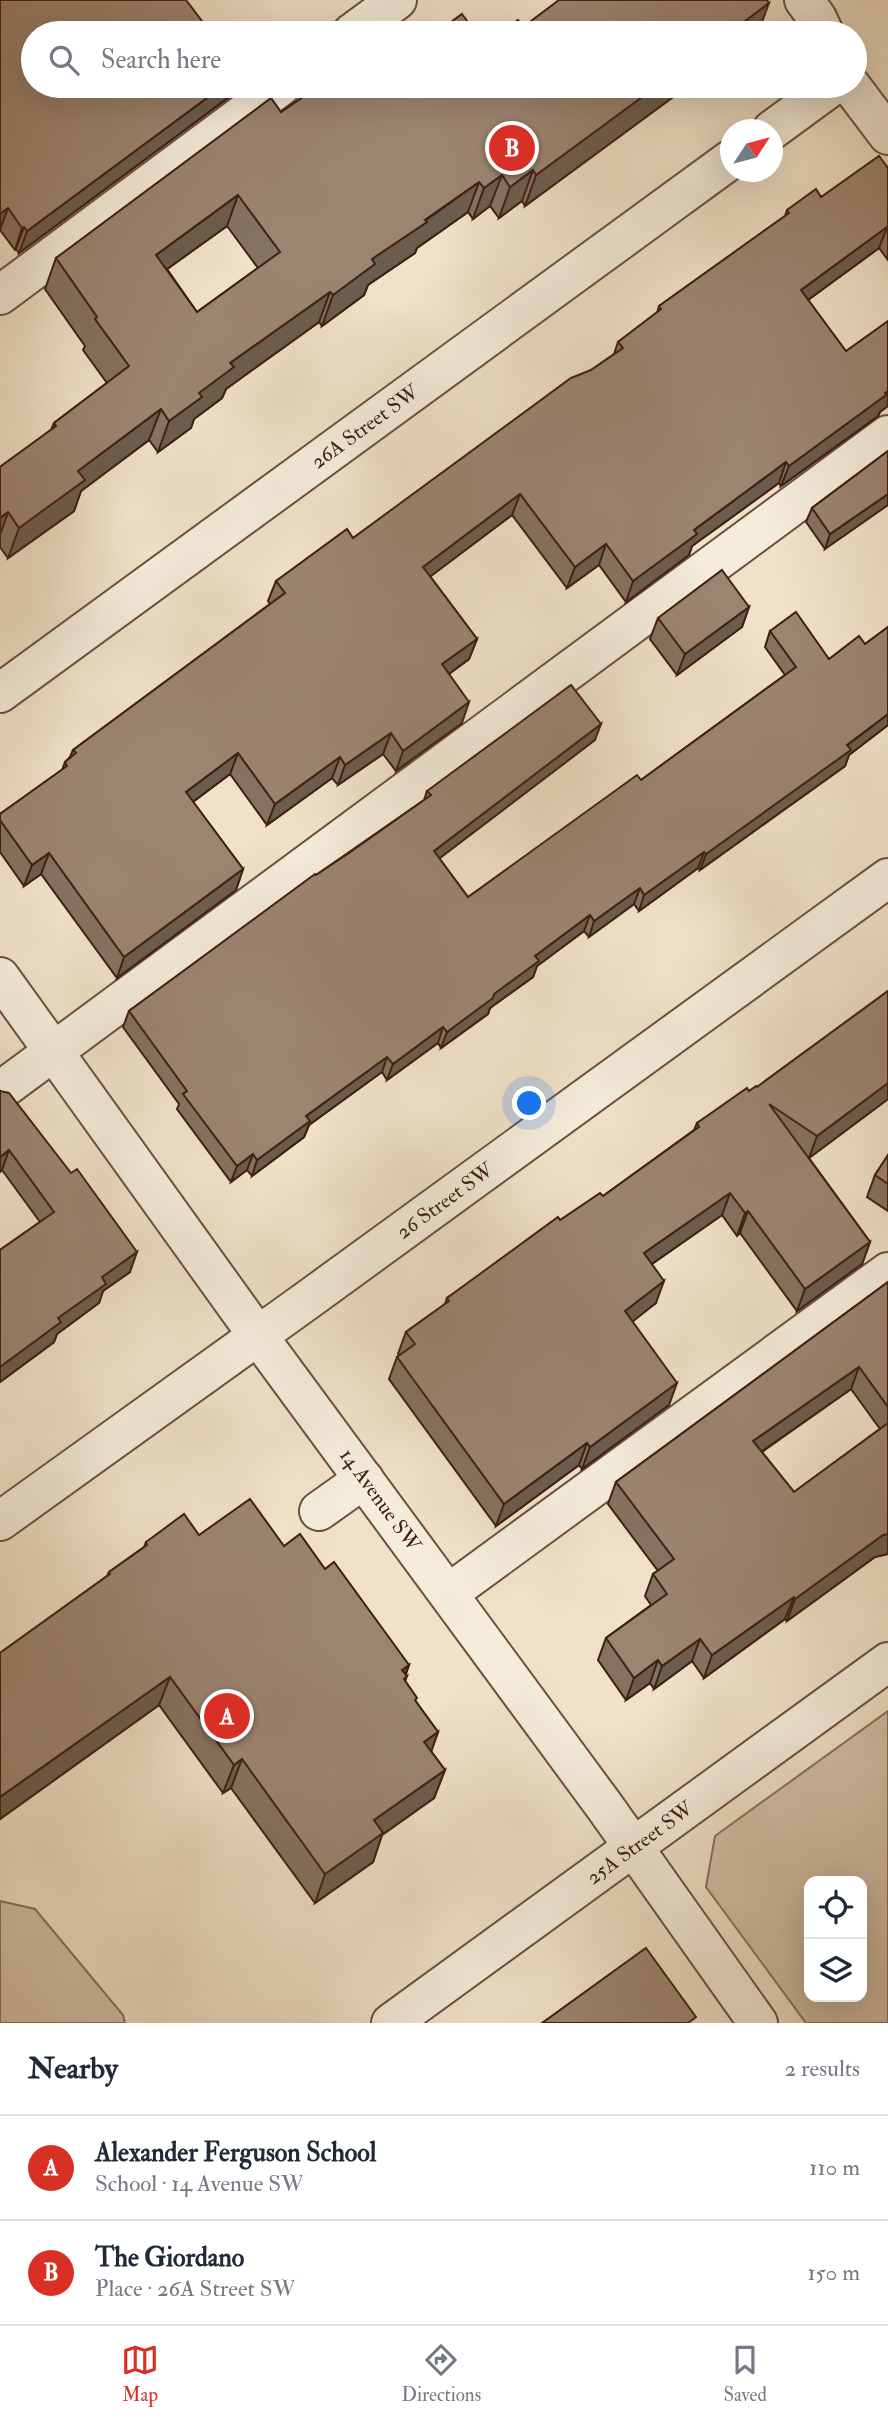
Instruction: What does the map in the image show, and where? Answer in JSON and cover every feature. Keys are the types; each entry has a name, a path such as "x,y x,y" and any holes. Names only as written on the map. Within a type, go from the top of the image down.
{"street":[{"path":"368,21 397,0"},
{"path":"804,0 818,21"},
{"path":"0,295 265,98"},
{"path":"783,122 816,98"},
{"path":"859,98 888,135"},
{"name":"26A Street SW","path":"0,693 720,167"},
{"path":"0,1091 888,435"},
{"name":"26 Street SW","path":"0,1521 888,878"},
{"name":"14 Avenue SW","path":"0,977 258,1336 634,1848 758,2023"},
{"path":"449,1593 888,1272"},
{"path":"319,1511 364,1479"},
{"name":"25A Street SW","path":"391,2023 888,1662"}],"shaded area":[{"path":"888,1711 888,2023 806,2023 706,1887 715,1836"},
{"path":"0,1901 35,1909 123,2015 125,2023 0,2023"}],"building":[{"path":"0,0 186,0 202,21 21,21 21,98 207,98 27,231 8,208 0,214"},
{"path":"559,0 767,0 769,3 745,21 531,21"},
{"path":"462,14 467,21 452,21"},
{"path":"271,98 281,112 301,98 641,98 536,175 533,170 510,187 502,175 484,188 479,182 372,259 375,264 333,295 330,292 230,363 234,367 199,393 202,397 169,421 161,409 78,471 85,480 19,528 8,512 0,518 0,467 56,426 54,423 129,366 56,258","holes":["238,195 280,252 197,312 156,255"]},
{"path":"879,156 888,168 888,229 887,227 801,290 846,351 888,321 886,395 789,466 786,462 694,530 697,534 633,581 606,544 575,567 520,494 423,567 477,639 442,664 469,702 403,751 391,733 345,765 340,757 275,804 238,753 186,792 243,869 124,957 49,853 32,865 0,820 0,814 67,766 65,762 76,753 73,750 285,593 276,581 347,529 353,538 571,378 591,370 623,348 618,342 661,309 659,306 789,213 787,210 816,189 821,197"},
{"path":"888,451 888,494 830,534 812,508"},
{"path":"722,570 749,607 685,654 658,618"},
{"path":"796,612 829,659 859,636 865,644 888,627 888,714 847,745 851,750 706,854 704,852 644,895 640,888 594,921 590,915 535,956 539,961 447,1032 443,1027 393,1064 387,1057 306,1116 310,1121 257,1160 253,1154 237,1166 183,1094 187,1091 129,1011 315,874 431,795 427,791 571,685 601,724 434,851 468,897 637,775 641,780 796,667 770,631"},
{"path":"888,991 888,1083 817,1136 769,1104 870,1242 805,1289 748,1211 745,1213 730,1193 644,1253 664,1281 625,1311 677,1383 590,1447 587,1443 504,1504 397,1357 415,1344 406,1332 449,1301 447,1298 558,1217 560,1220 600,1193 603,1196 699,1127 697,1123 747,1088 749,1091 757,1087"},
{"path":"0,1091 9,1093 71,1173 77,1169 137,1252 102,1277 106,1284 58,1318 61,1322 0,1367 0,1250 54,1212 9,1150 0,1157"},
{"path":"888,1155 888,1184 875,1175"},
{"path":"888,1282 888,1407 859,1367 753,1441 794,1492 888,1423 888,1534 712,1655 700,1639 662,1666 658,1660 634,1678 606,1638 667,1594 653,1574 674,1559 616,1482"},
{"path":"250,1499 284,1546 300,1534 325,1569 334,1562 409,1665 402,1670 407,1676 404,1679 438,1732 424,1742 445,1770 374,1820 383,1833 325,1874 242,1759 234,1765 170,1677 0,1797 0,1653 110,1574 109,1572 147,1545 146,1542 184,1514 199,1535"},
{"path":"646,1948 696,2017 688,2023 542,2023"}],"place":[{"name":"The Giordano","path":"512,148"},
{"name":"Alexander Ferguson School","path":"227,1716"}]}
